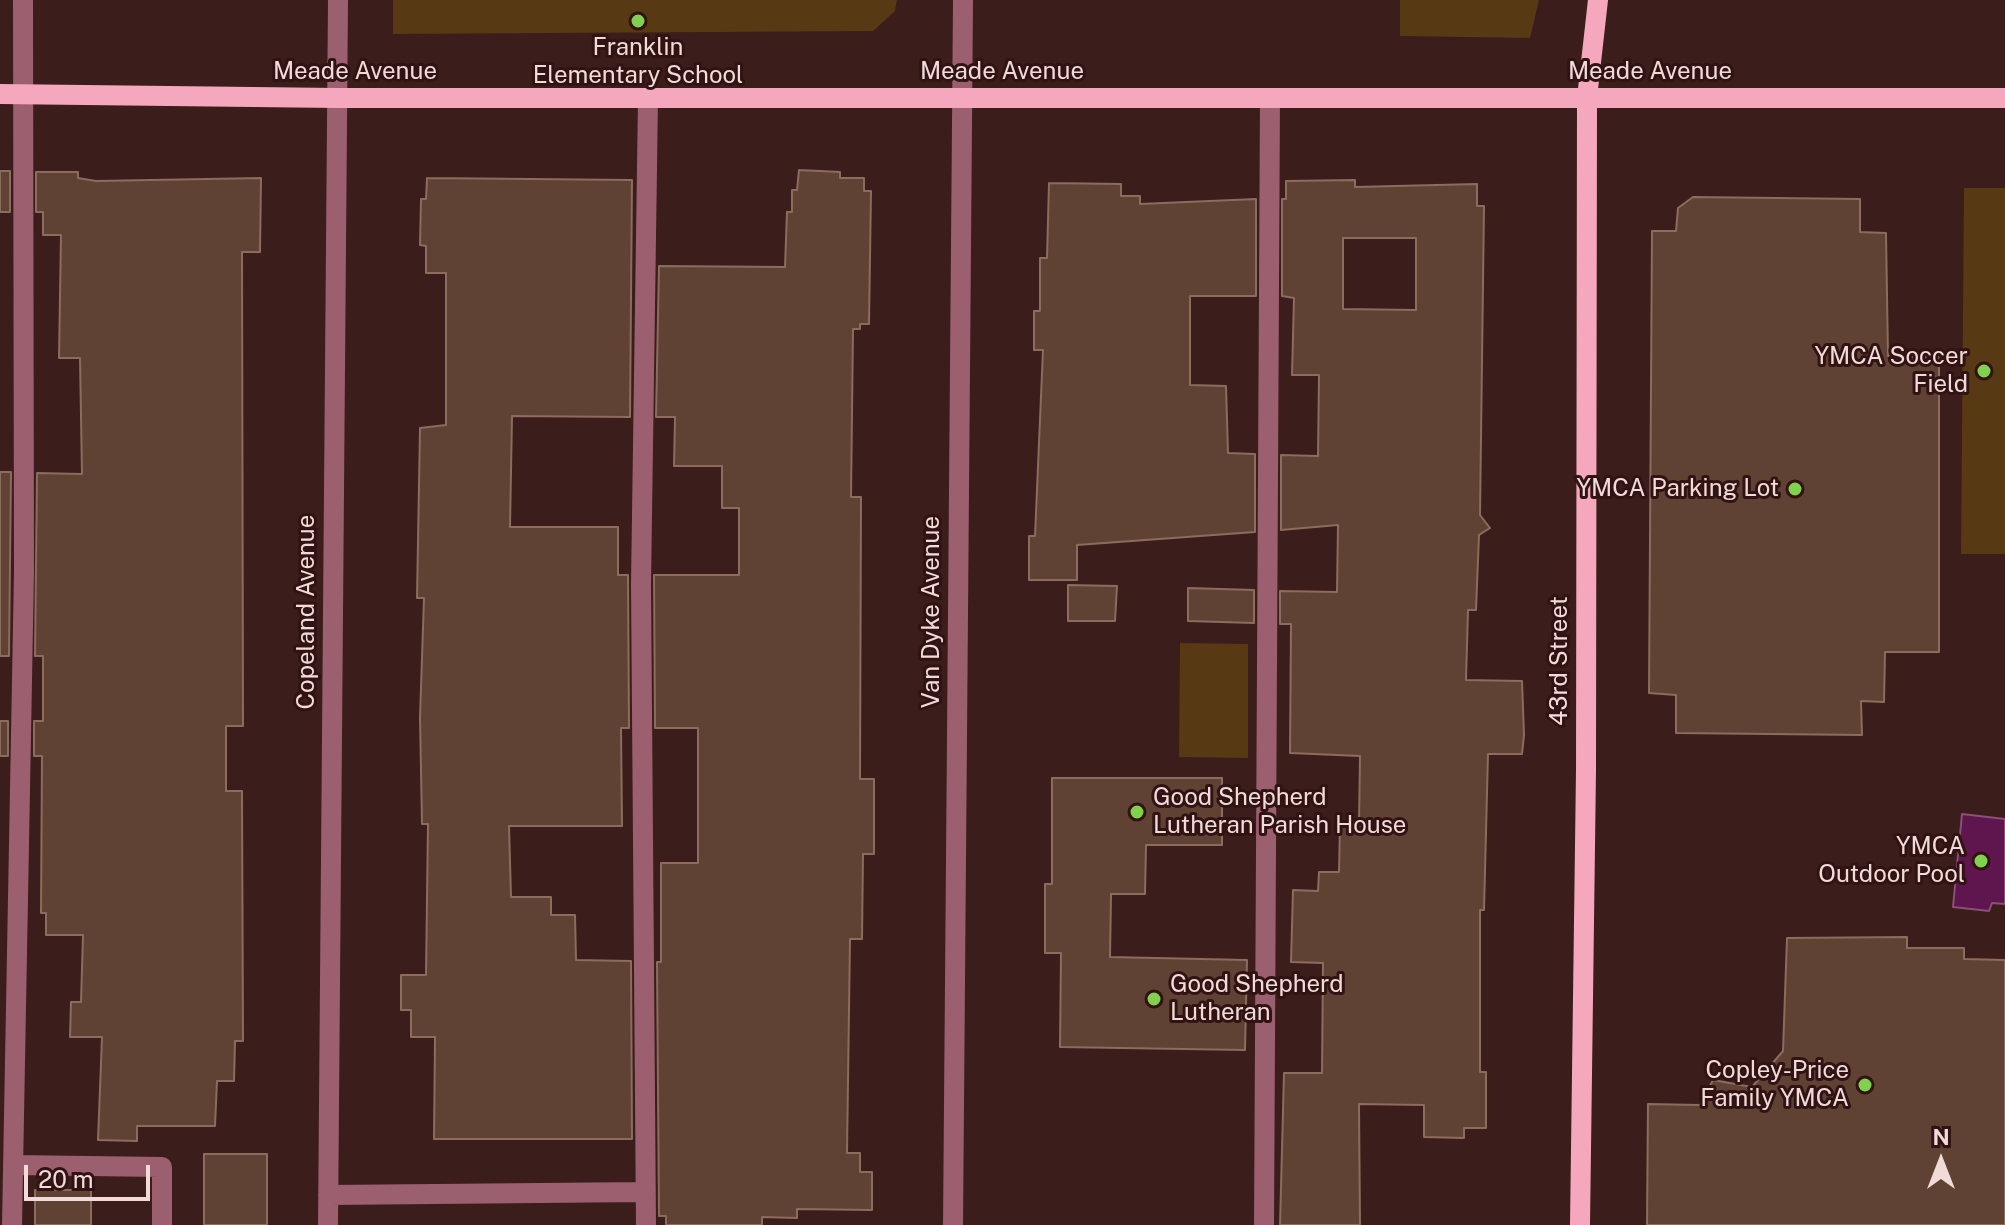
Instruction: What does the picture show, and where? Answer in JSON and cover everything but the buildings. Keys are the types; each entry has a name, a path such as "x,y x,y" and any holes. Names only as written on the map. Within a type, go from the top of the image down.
{"main road":[{"name":"43rd Street","path":"1580,1225 1586,770 1587,98 1598,0"},
{"name":"Meade Avenue","path":"0,94 337,98 2005,98"}],"street":[{"path":"12,1225 24,571 23,0"},
{"name":"Copeland Avenue","path":"328,1225 338,0"},
{"name":"Van Dyke Avenue","path":"953,1225 963,0"},
{"path":"646,1225 641,584 648,98"},
{"path":"1264,1225 1270,98"},
{"path":"13,1165 162,1167 162,1225"},
{"path":"328,1195 645,1192"}],"shaded area":[{"name":"Franklin Elementary School","path":"393,0 897,0 895,11 873,31 393,34"},
{"path":"1400,0 1539,0 1530,38 1400,36"},
{"name":"YMCA Soccer Field","path":"1964,188 2005,188 2005,554 1961,554"},
{"path":"1180,643 1248,644 1248,758 1179,757"},
{"name":"YMCA Outdoor Pool","path":"1962,814 2005,819 2005,904 1992,903 1989,911 1953,907"}],"place":[{"name":"Franklin Elementary School","path":"638,21"},
{"name":"YMCA Soccer Field","path":"1984,371"},
{"name":"YMCA Parking Lot","path":"1795,489"},
{"name":"Good Shepherd Lutheran Parish House","path":"1137,812"},
{"name":"YMCA Outdoor Pool","path":"1981,861"},
{"name":"Good Shepherd Lutheran","path":"1154,999"},
{"name":"Copley-Price Family YMCA","path":"1865,1085"}]}
